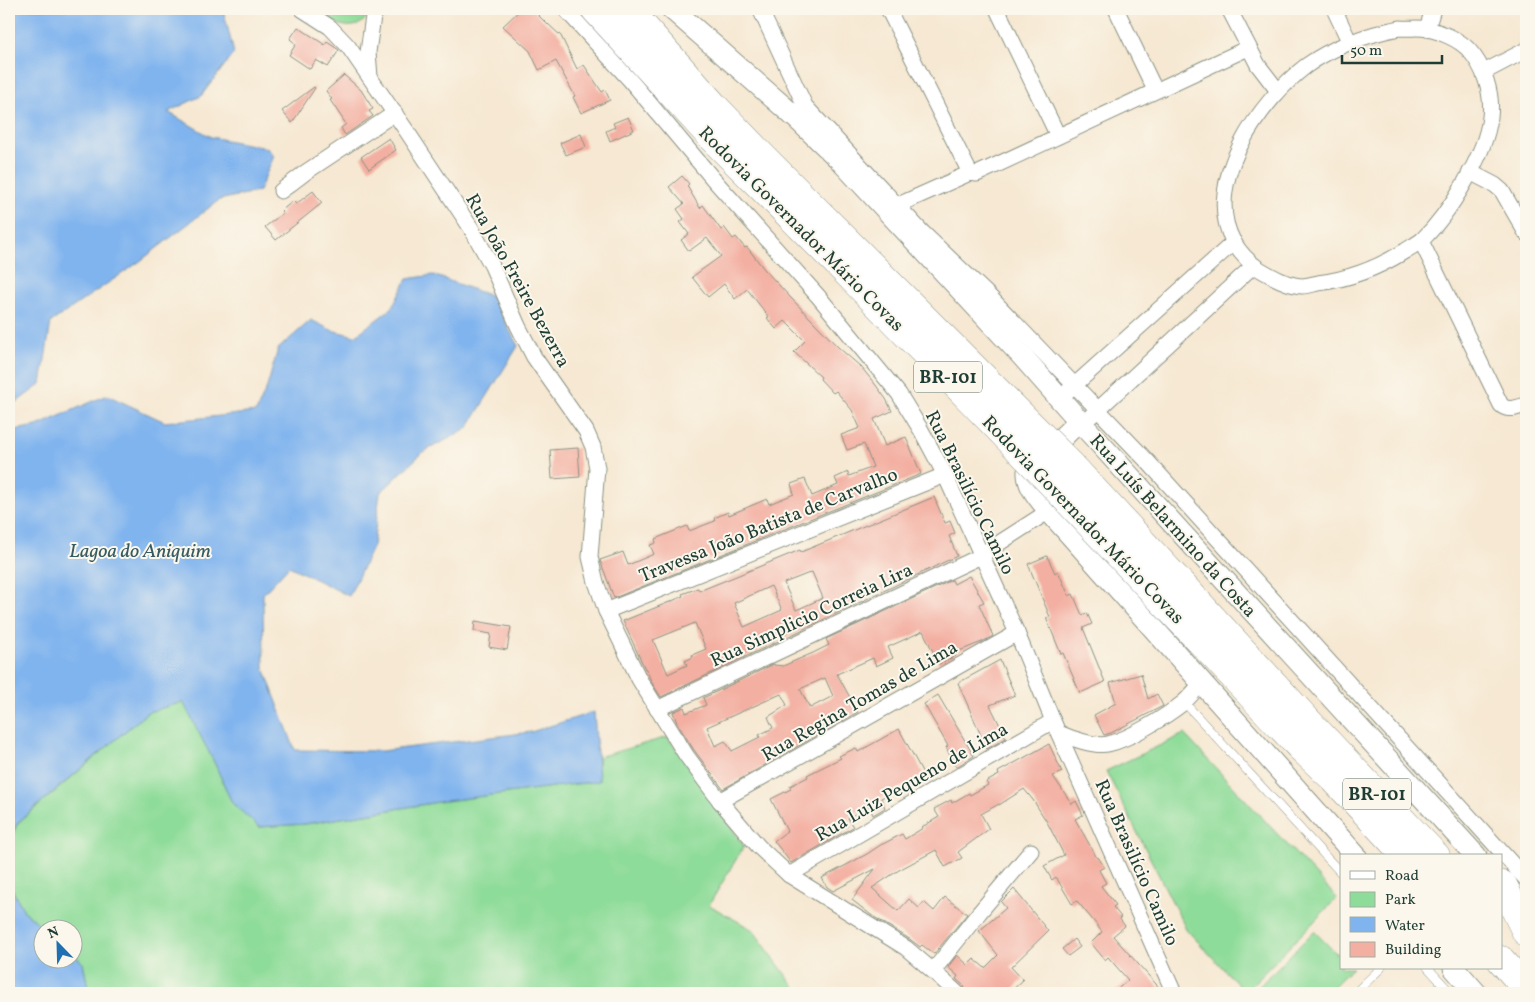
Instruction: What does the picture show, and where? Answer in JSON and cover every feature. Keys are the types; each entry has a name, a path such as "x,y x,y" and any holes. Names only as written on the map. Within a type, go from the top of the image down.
{"highway":[{"name":"Rodovia Governador Mário Covas","path":"595,9 713,139 1027,458 1309,739 1434,854"},
{"name":"Rodovia Governador Mário Covas","path":"628,9 715,107 763,157 1071,465 1309,739 1334,779 1404,854"},
{"path":"1383,832 1394,854"},
{"path":"1510,883 1526,932"},
{"path":"1502,927 1526,953"},
{"path":"1502,961 1526,988"}],"main road":[{"path":"672,9 794,116 840,160 977,306 1067,392 1090,417"},
{"name":"Rua Luís Belarmino da Costa","path":"1354,854 1034,492 1028,479 1028,471 1075,425 1090,417 1474,854"},
{"path":"1510,883 1526,911"},
{"path":"1456,970 1476,993"}],"street":[{"path":"370,78 368,52 374,9"},
{"name":"Rua Brasilício Camilo","path":"565,9 630,80 714,180 818,296 898,394 921,430 945,475 1017,633 1056,727 1174,993"},
{"path":"760,9 806,106 939,249 988,295 1067,392 1234,242"},
{"path":"888,9 970,173"},
{"path":"997,9 1058,136"},
{"path":"1116,9 1155,90"},
{"path":"1229,9 1261,70 1278,91"},
{"path":"1334,9 1350,43"},
{"path":"1427,29 1433,9"},
{"name":"Rua João Freire Bezerra","path":"307,10 330,27 348,46 395,113 471,228 492,266 518,326 534,357 586,431 593,447 597,468 590,557 596,582 606,611 639,679 686,755 720,801 759,847 790,875 906,948 957,993"},
{"path":"1400,28 1427,29 1448,36 1468,49 1484,72 1489,94 1490,116 1485,140 1470,172 1447,210 1421,241 1382,265 1337,281 1302,286 1280,280 1253,266 1238,249 1228,231 1223,201 1233,159 1252,124 1278,91 1306,66 1337,48 1379,32 1400,28"},
{"path":"898,205 970,173 977,174 1248,48"},
{"path":"1484,72 1526,50"},
{"path":"281,191 306,172 395,113"},
{"path":"1470,172 1495,184 1502,191 1526,233"},
{"path":"1421,241 1501,405 1504,408 1513,409 1526,405"},
{"path":"1253,266 1090,417 1149,463 1485,854"},
{"name":"Travessa João Batista de Carvalho","path":"606,611 945,475"},
{"name":"Rua Simplicio Correia Lira","path":"657,709 981,556 1049,511"},
{"name":"Rua Regina Tomas de Lima","path":"720,801 1017,633"},
{"path":"1056,727 1075,740 1106,744 1135,733 1184,702 1202,683"},
{"name":"Rua Luiz Pequeno de Lima","path":"790,875 1056,727"},
{"path":"934,971 1031,851"}],"lane":[{"path":"1184,702 1340,873"},
{"path":"1355,993 1378,970"},
{"path":"1430,970 1451,993"}],"green space":[{"path":"321,9 369,9 361,23 355,26 348,26 340,25 333,21"},
{"path":"184,702 232,803 259,827 305,824 438,802 599,781 598,757 668,737 744,846 709,905 753,930 799,993 89,993 82,962 82,920 34,920 24,911 9,884 9,841 18,823 148,712"},
{"path":"1184,734 1337,898 1245,992 1186,929 1106,771"},
{"path":"1314,931 1340,957 1340,970 1350,970 1327,993 1252,993"}],"water":[{"path":"18,9 223,9 234,53 201,96 168,112 211,137 267,148 274,156 259,191 219,200 139,262 51,322 41,384 9,408 9,21"},
{"name":"Lagoa do Aniquim","path":"433,275 491,296 518,346 467,429 423,452 380,493 373,546 349,596 289,566 263,594 264,668 295,750 382,751 531,732 594,712 599,781 438,802 305,824 259,827 232,803 215,764 183,702 148,712 18,822 9,841 9,431 37,426 107,395 165,422 256,412 267,387 278,349 311,320 331,330 355,336 392,308 407,279"},
{"path":"9,884 24,911 34,920 32,920 32,970 82,970 82,962 89,993 9,993"}],"building":[{"path":"521,9 532,9 561,36 577,69 584,65 602,92 605,90 610,100 581,113 573,97 575,96 556,61 539,70 530,51 503,26"},
{"path":"298,27 325,45 327,42 339,50 328,67 316,60 310,69 289,55 296,44 290,39"},
{"path":"344,75 361,90 373,109 369,111 373,116 345,135 341,128 346,124 326,91"},
{"path":"315,88 292,123 282,111"},
{"path":"628,117 634,130 610,141 606,131 615,127 613,123"},
{"path":"581,134 586,147 566,155 560,143"},
{"path":"389,138 396,150 369,169 361,157"},
{"path":"682,176 689,184 687,186 700,208 703,205 721,230 724,227 733,239 736,237 745,248 747,247 790,297 838,347 861,367 875,384 892,411 874,419 885,446 906,437 921,474 614,598 600,560 623,552 628,565 654,554 650,545 656,543 655,539 687,526 689,531 715,521 714,518 728,512 729,515 767,499 769,504 794,494 791,484 805,479 812,496 838,485 835,478 848,472 849,476 873,467 864,444 847,450 841,435 860,428 852,410 836,391 833,393 820,379 821,377 794,352 805,341 785,321 776,329 747,289 735,299 724,284 708,297 692,277 721,256 707,238 689,251 681,240 689,234 680,222 684,219 677,209 684,204 669,187"},
{"path":"313,191 322,203 276,240 265,227 283,213 281,211 293,201 296,204"},
{"path":"578,448 580,477 552,479 550,450"},
{"path":"934,497 945,523 950,521 955,533 949,536 957,556 661,697 645,669 623,621 683,596 682,594 698,588 699,591 800,550 801,552","holes":["812,572 823,598 796,610 784,583","771,586 782,610 744,627 734,603","695,623 706,649 692,655 693,657 685,661 687,665 668,674 653,640"]},
{"path":"1047,556 1055,573 1058,571 1069,596 1073,594 1082,615 1087,613 1092,624 1083,628 1105,682 1080,693 1046,618 1050,617 1028,564"},
{"path":"969,576 984,602 979,604 993,636 954,653 956,656 939,664 923,631 888,647 893,658 876,666 873,658 837,674 858,712 723,789 677,723 673,712 684,707 686,713 706,705 703,698 774,664 783,666 813,653 829,645 826,639 952,580 954,584","holes":["825,678 833,696 810,708 800,689","781,694 787,705 768,717 773,728 732,751 725,741 715,746 707,727"]},
{"path":"475,621 511,627 507,650 489,647 491,634 474,631"},
{"path":"1000,660 1015,695 990,705 1006,738 987,749 958,683"},
{"path":"1141,674 1148,699 1157,694 1163,706 1104,735 1094,715 1116,703 1110,683"},
{"path":"938,695 974,756 956,767 946,747 948,746 924,704"},
{"path":"899,729 924,775 881,798 885,808 873,815 869,806 848,818 853,827 791,863 774,841 787,831 771,799 791,789 790,786 808,777 807,775 841,758 839,756 856,748 858,752"},
{"path":"1049,744 1062,772 1053,776 1072,804 1076,801 1083,815 1075,819 1104,867 1099,870 1106,883 1101,886 1116,905 1113,907 1125,926 1113,936 1164,993 1113,993 1128,980 1108,957 1105,960 1091,943 1102,932 1077,901 1072,904 1056,877 1052,880 1044,866 1064,855 1047,822 1024,789 981,814 989,829 958,852 962,858 945,867 936,850 899,870 872,888 898,911 909,899 919,908 924,902 934,911 945,897 967,914 934,954 871,915 852,900 875,869 833,891 827,887 822,878 902,834 905,839 939,817 934,809 951,800 952,803 969,793 970,795 988,785 986,782 999,775 998,772"},
{"path":"1014,889 1048,931 1011,967 1023,980 1009,993 966,993 964,986 956,979 958,976 948,967 957,955 968,965 974,959 985,968 998,955 979,931 1006,908 1001,902"},
{"path":"1074,939 1080,947 1068,956 1062,949"}]}
